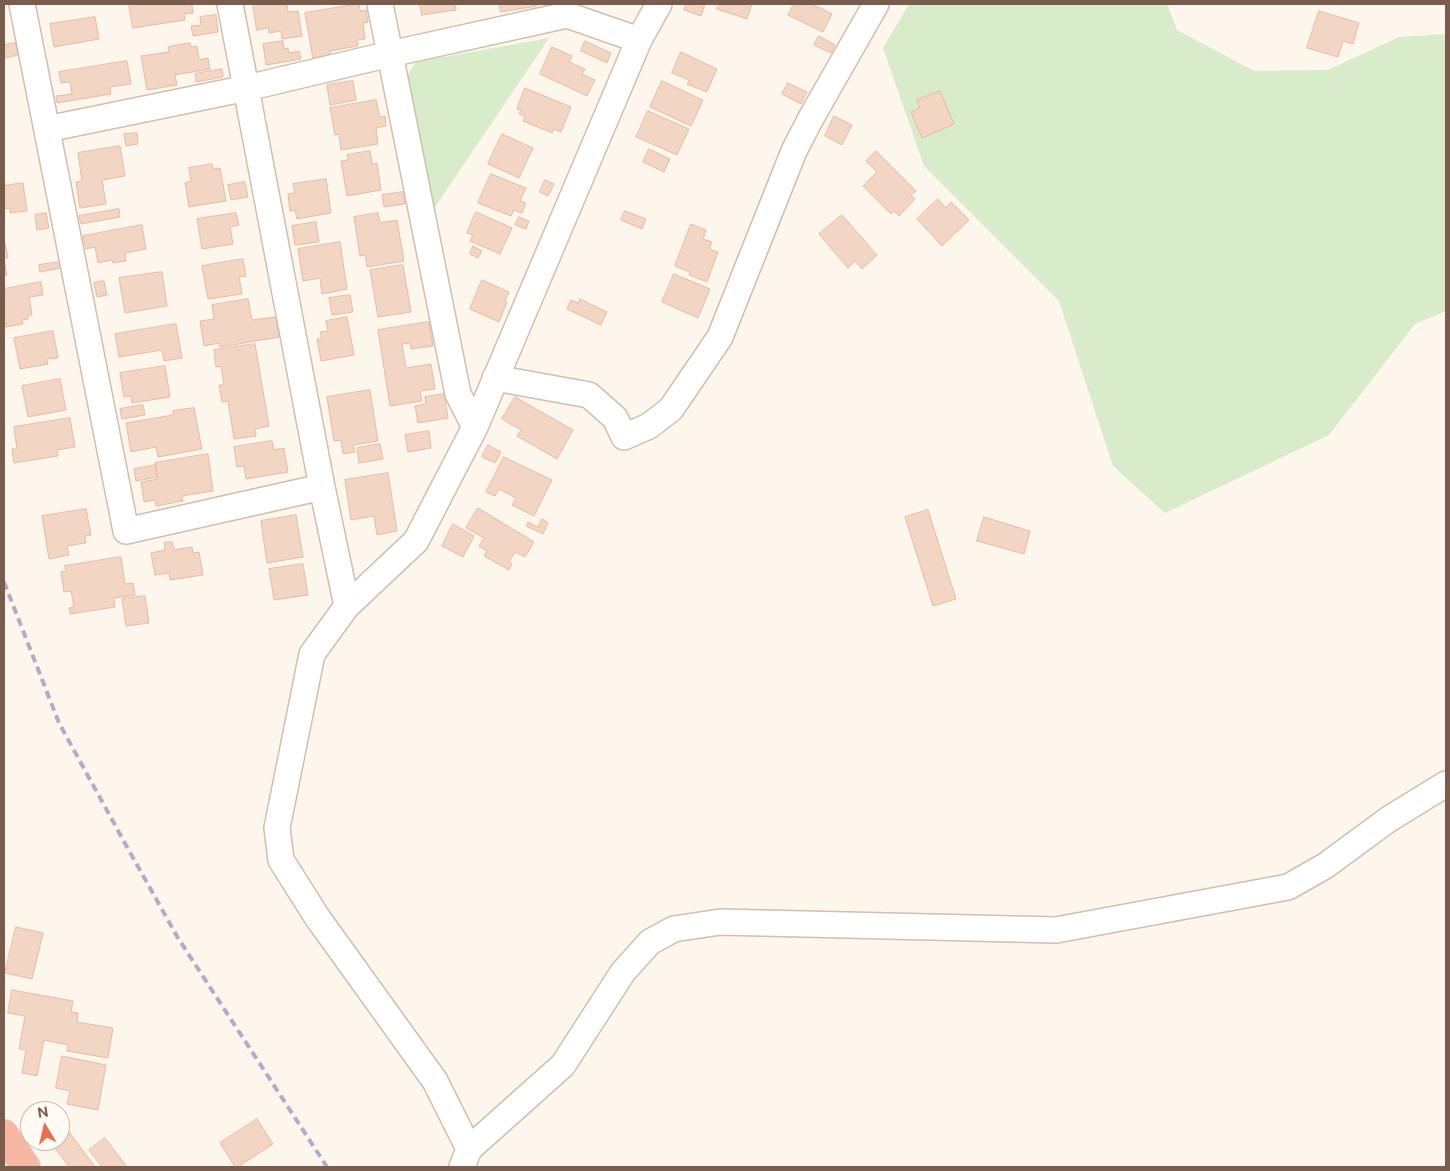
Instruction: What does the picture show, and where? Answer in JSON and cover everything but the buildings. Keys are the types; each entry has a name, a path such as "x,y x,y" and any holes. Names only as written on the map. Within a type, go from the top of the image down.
{"highway":[{"path":"4,1134 26,1167"}],"street":[{"path":"22,4 126,531 322,487"},
{"path":"230,4 322,487 347,606"},
{"path":"380,4 458,394 474,427"},
{"path":"659,4 639,40 474,427 416,541 347,606 312,654 277,828 280,860 316,917 435,1081 465,1158 563,1065 624,972 650,942 674,929 720,922 1056,930 1288,887 1325,866 1389,819 1446,784"},
{"path":"495,378 589,395 615,418 624,437 649,426 671,409 720,337 794,150 876,4"},
{"path":"46,129 247,88 566,10 639,40"}],"green space":[{"path":"909,4 1167,4 1177,30 1254,71 1328,70 1399,37 1446,34 1446,311 1415,324 1329,435 1165,513 1113,466 1059,301 924,166 883,48"},
{"path":"549,38 431,213 405,79 416,62"}],"railway":[{"path":"4,582 59,723 127,847 178,938 327,1167"}]}
